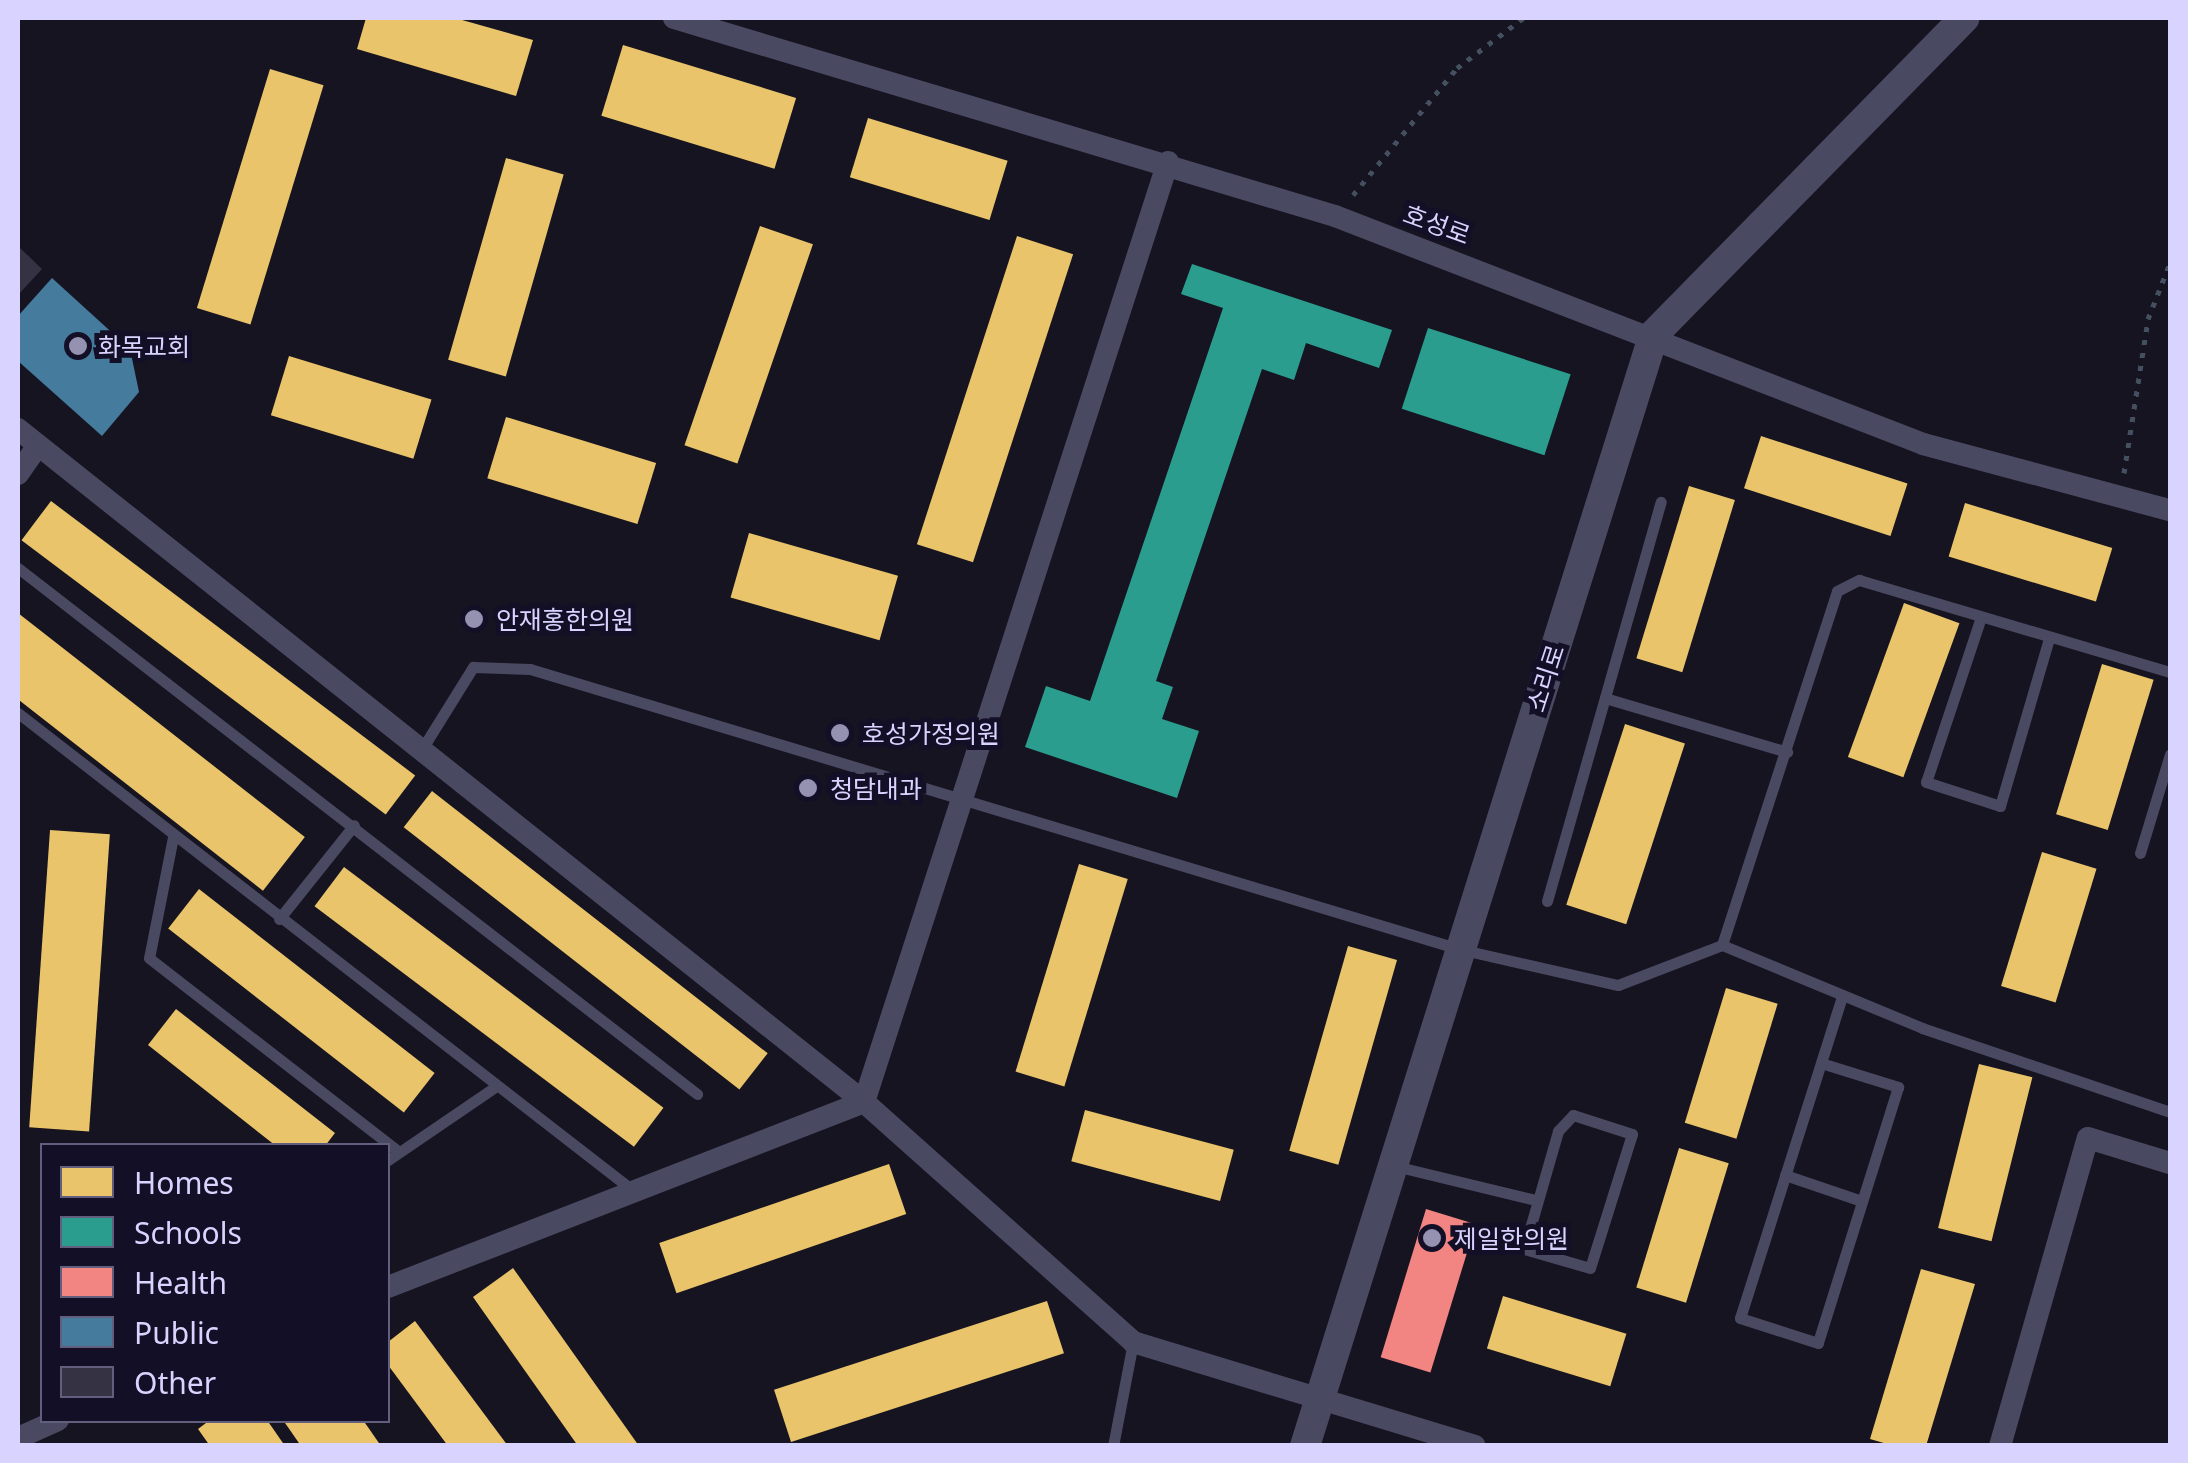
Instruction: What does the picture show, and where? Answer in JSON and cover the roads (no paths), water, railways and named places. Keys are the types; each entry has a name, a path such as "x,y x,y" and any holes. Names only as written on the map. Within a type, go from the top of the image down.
{"street":[{"name":"호성로","path":"674,18 1168,162 1335,216 1654,334 1922,444 2170,510"},
{"name":"소리로","path":"1305,1446 1399,1167 1459,949 1654,334 1964,18"},
{"path":"864,1102 1168,162"},
{"path":"18,429 864,1102 1133,1342 1474,1446"},
{"path":"18,474 37,447"},
{"path":"390,1285 864,1102"},
{"path":"2000,1446 2088,1138 2170,1163"},
{"path":"18,1438 51,1423"}],"lane":[{"path":"1547,902 1661,502"},
{"path":"18,568 697,1094"},
{"path":"1722,946 1837,591 1859,580 2170,672"},
{"path":"1981,616 1926,782 2000,806 2048,638"},
{"path":"422,749 473,667 530,669 964,795 1459,949 1618,985 1722,946 1842,996 2170,1112"},
{"path":"1605,698 1787,752"},
{"path":"18,713 495,1087 632,1189"},
{"path":"2140,852 2170,754"},
{"path":"279,919 354,825"},
{"path":"173,836 149,958 377,1143"},
{"path":"1821,1063 1898,1088 1818,1342 1740,1318 1842,996"},
{"path":"393,1156 495,1087"},
{"path":"1574,1114 1632,1134 1590,1268 1524,1248 1535,1200 1558,1130 1574,1114"},
{"path":"1399,1167 1535,1200"},
{"path":"1785,1175 1862,1201"},
{"path":"1113,1446 1133,1342"}],"place":[{"name":"화목교회","path":"78,346"},
{"name":"안재홍한의원","path":"474,619"},
{"name":"호성가정의원","path":"840,733"},
{"name":"청담내과","path":"808,788"},
{"name":"제일한의원","path":"1432,1238"}]}
